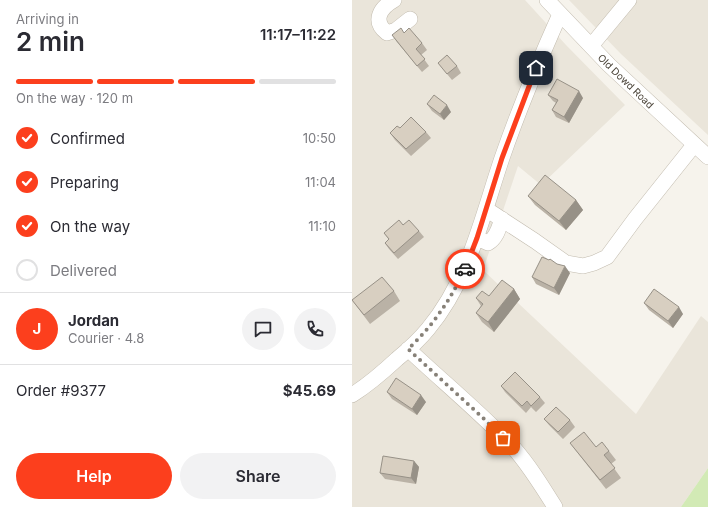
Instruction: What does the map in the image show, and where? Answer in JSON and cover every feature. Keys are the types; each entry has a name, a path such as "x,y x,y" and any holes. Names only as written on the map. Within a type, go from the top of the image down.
{"street":[{"path":"394,0 381,11 378,21 380,28 387,33 396,30 410,19"},
{"path":"591,46 629,0"},
{"path":"352,394 388,368 428,328 462,276 477,238 502,158 536,68 554,5"},
{"name":"Old Dowd Road","path":"554,5 620,76 708,157"},
{"path":"486,209 566,263 583,266 594,263 608,256 635,219 694,145"},
{"path":"477,238 488,243 492,241 502,219"},
{"path":"408,349 514,448 525,462 554,507"}],"shaded area":[{"path":"352,0 525,0 566,45 625,105 541,185 518,166 483,270 636,414 701,316 708,322 708,468 681,507 352,507"},
{"path":"569,0 708,0 708,135 621,54"}],"green space":[{"path":"708,468 708,507 681,507"}],"building":[{"path":"401,28 404,33 409,28 422,43 416,49 425,59 417,66 392,35"},
{"path":"447,55 457,66 447,74 438,63"},
{"path":"557,79 579,91 564,117 552,110 558,100 548,95"},
{"path":"434,95 447,105 440,114 427,104"},
{"path":"411,117 426,132 406,149 390,133 397,126 400,128"},
{"path":"545,175 576,200 559,221 528,196"},
{"path":"399,220 403,225 409,220 419,231 394,253 385,243 389,239 384,233"},
{"path":"542,257 565,266 554,288 532,277"},
{"path":"382,277 394,291 364,315 352,300"},
{"path":"502,280 514,289 488,322 476,313 483,304 476,298 482,291 489,296"},
{"path":"654,289 679,307 668,321 644,303"},
{"path":"515,372 540,397 531,406 527,401 522,406 501,386"},
{"path":"396,378 421,395 412,409 387,392"},
{"path":"556,407 570,420 558,432 544,419"},
{"path":"584,432 596,447 602,442 609,451 604,455 615,468 600,480 570,443"},
{"path":"383,456 414,461 411,478 380,473"}],"way so far":[{"path":"465,269 436,318 420,338 408,349 503,438"}],"route":[{"path":"465,269 477,238 502,158 536,68"}]}
